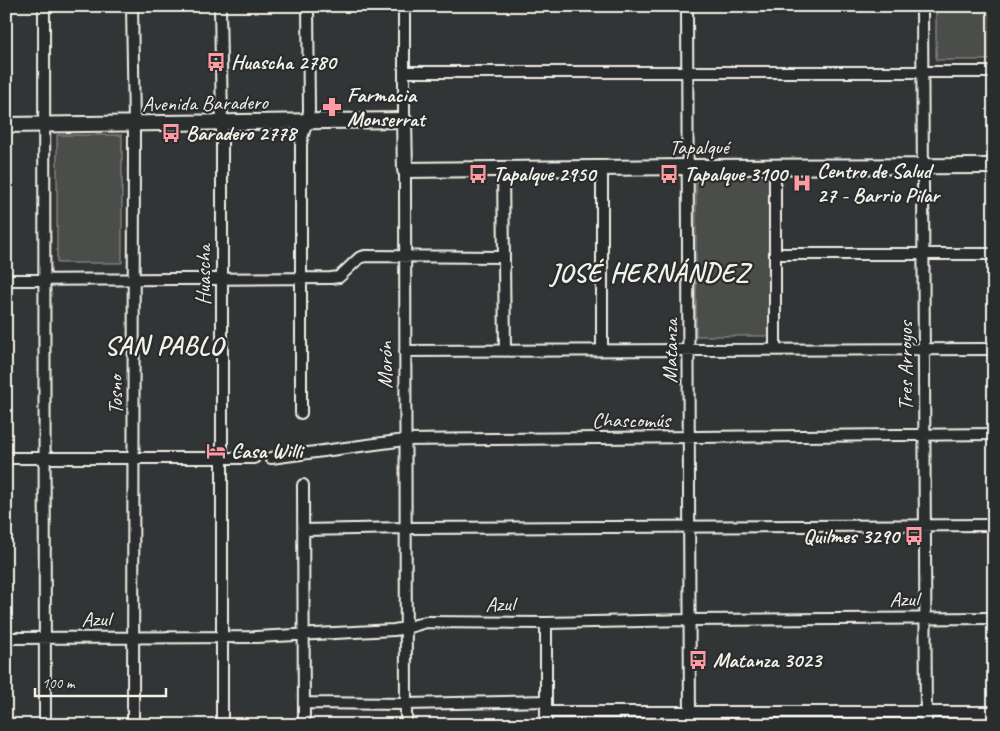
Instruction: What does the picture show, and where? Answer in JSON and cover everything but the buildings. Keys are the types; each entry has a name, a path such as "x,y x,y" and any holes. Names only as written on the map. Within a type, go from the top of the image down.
{"main road":[{"name":"Avenida Baradero","path":"6,125 404,120"},
{"name":"Morón","path":"404,120 405,170"},
{"name":"Tapalqué","path":"405,170 994,166"}],"street":[{"path":"44,6 45,725"},
{"name":"Tosno","path":"132,6 134,124 133,725"},
{"name":"Huascha","path":"220,6 222,122 222,725"},
{"path":"300,413 301,138 308,121 308,6"},
{"name":"Morón","path":"404,6 404,120"},
{"name":"Matanza","path":"687,6 690,725"},
{"name":"Tres Arroyos","path":"922,6 926,725"},
{"path":"404,72 994,72"},
{"path":"776,167 776,350"},
{"path":"602,168 602,350"},
{"path":"503,169 505,351"},
{"name":"Morón","path":"405,170 406,725"},
{"path":"776,254 994,254"},
{"path":"6,280 331,278 339,277 359,258 365,256 504,257"},
{"path":"405,351 994,349"},
{"name":"Chascomús","path":"271,458 405,440 994,434"},
{"path":"6,458 254,458"},
{"path":"302,485 304,725"},
{"path":"303,530 994,525"},
{"name":"Azul","path":"6,638 256,637 394,630 426,622 546,623 994,618"},
{"path":"546,623 546,725"},
{"path":"304,704 406,704 546,700"},
{"path":"546,712 994,712"}],"shaded area":[{"path":"936,6 994,6 994,60 936,60"},
{"path":"57,135 122,135 122,263 57,263"},
{"path":"696,166 771,166 771,336 696,336"}],"place":[{"name":"Huascha 2780","path":"216,62"},
{"name":"Farmacia Monserrat","path":"332,107"},
{"name":"Baradero 2778","path":"171,133"},
{"name":"Tapalque 2950","path":"478,174"},
{"name":"Tapalque 3100","path":"669,174"},
{"name":"Centro de Salud 27 - Barrio Pilar","path":"802,183"},
{"name":"Casa Willi","path":"216,451"},
{"name":"Quilmes 3290","path":"914,536"},
{"name":"Matanza 3023","path":"698,660"}],"district":[{"name":"JOSÉ HERNÁNDEZ","path":"650,272"},
{"name":"SAN PABLO","path":"164,345"}]}
